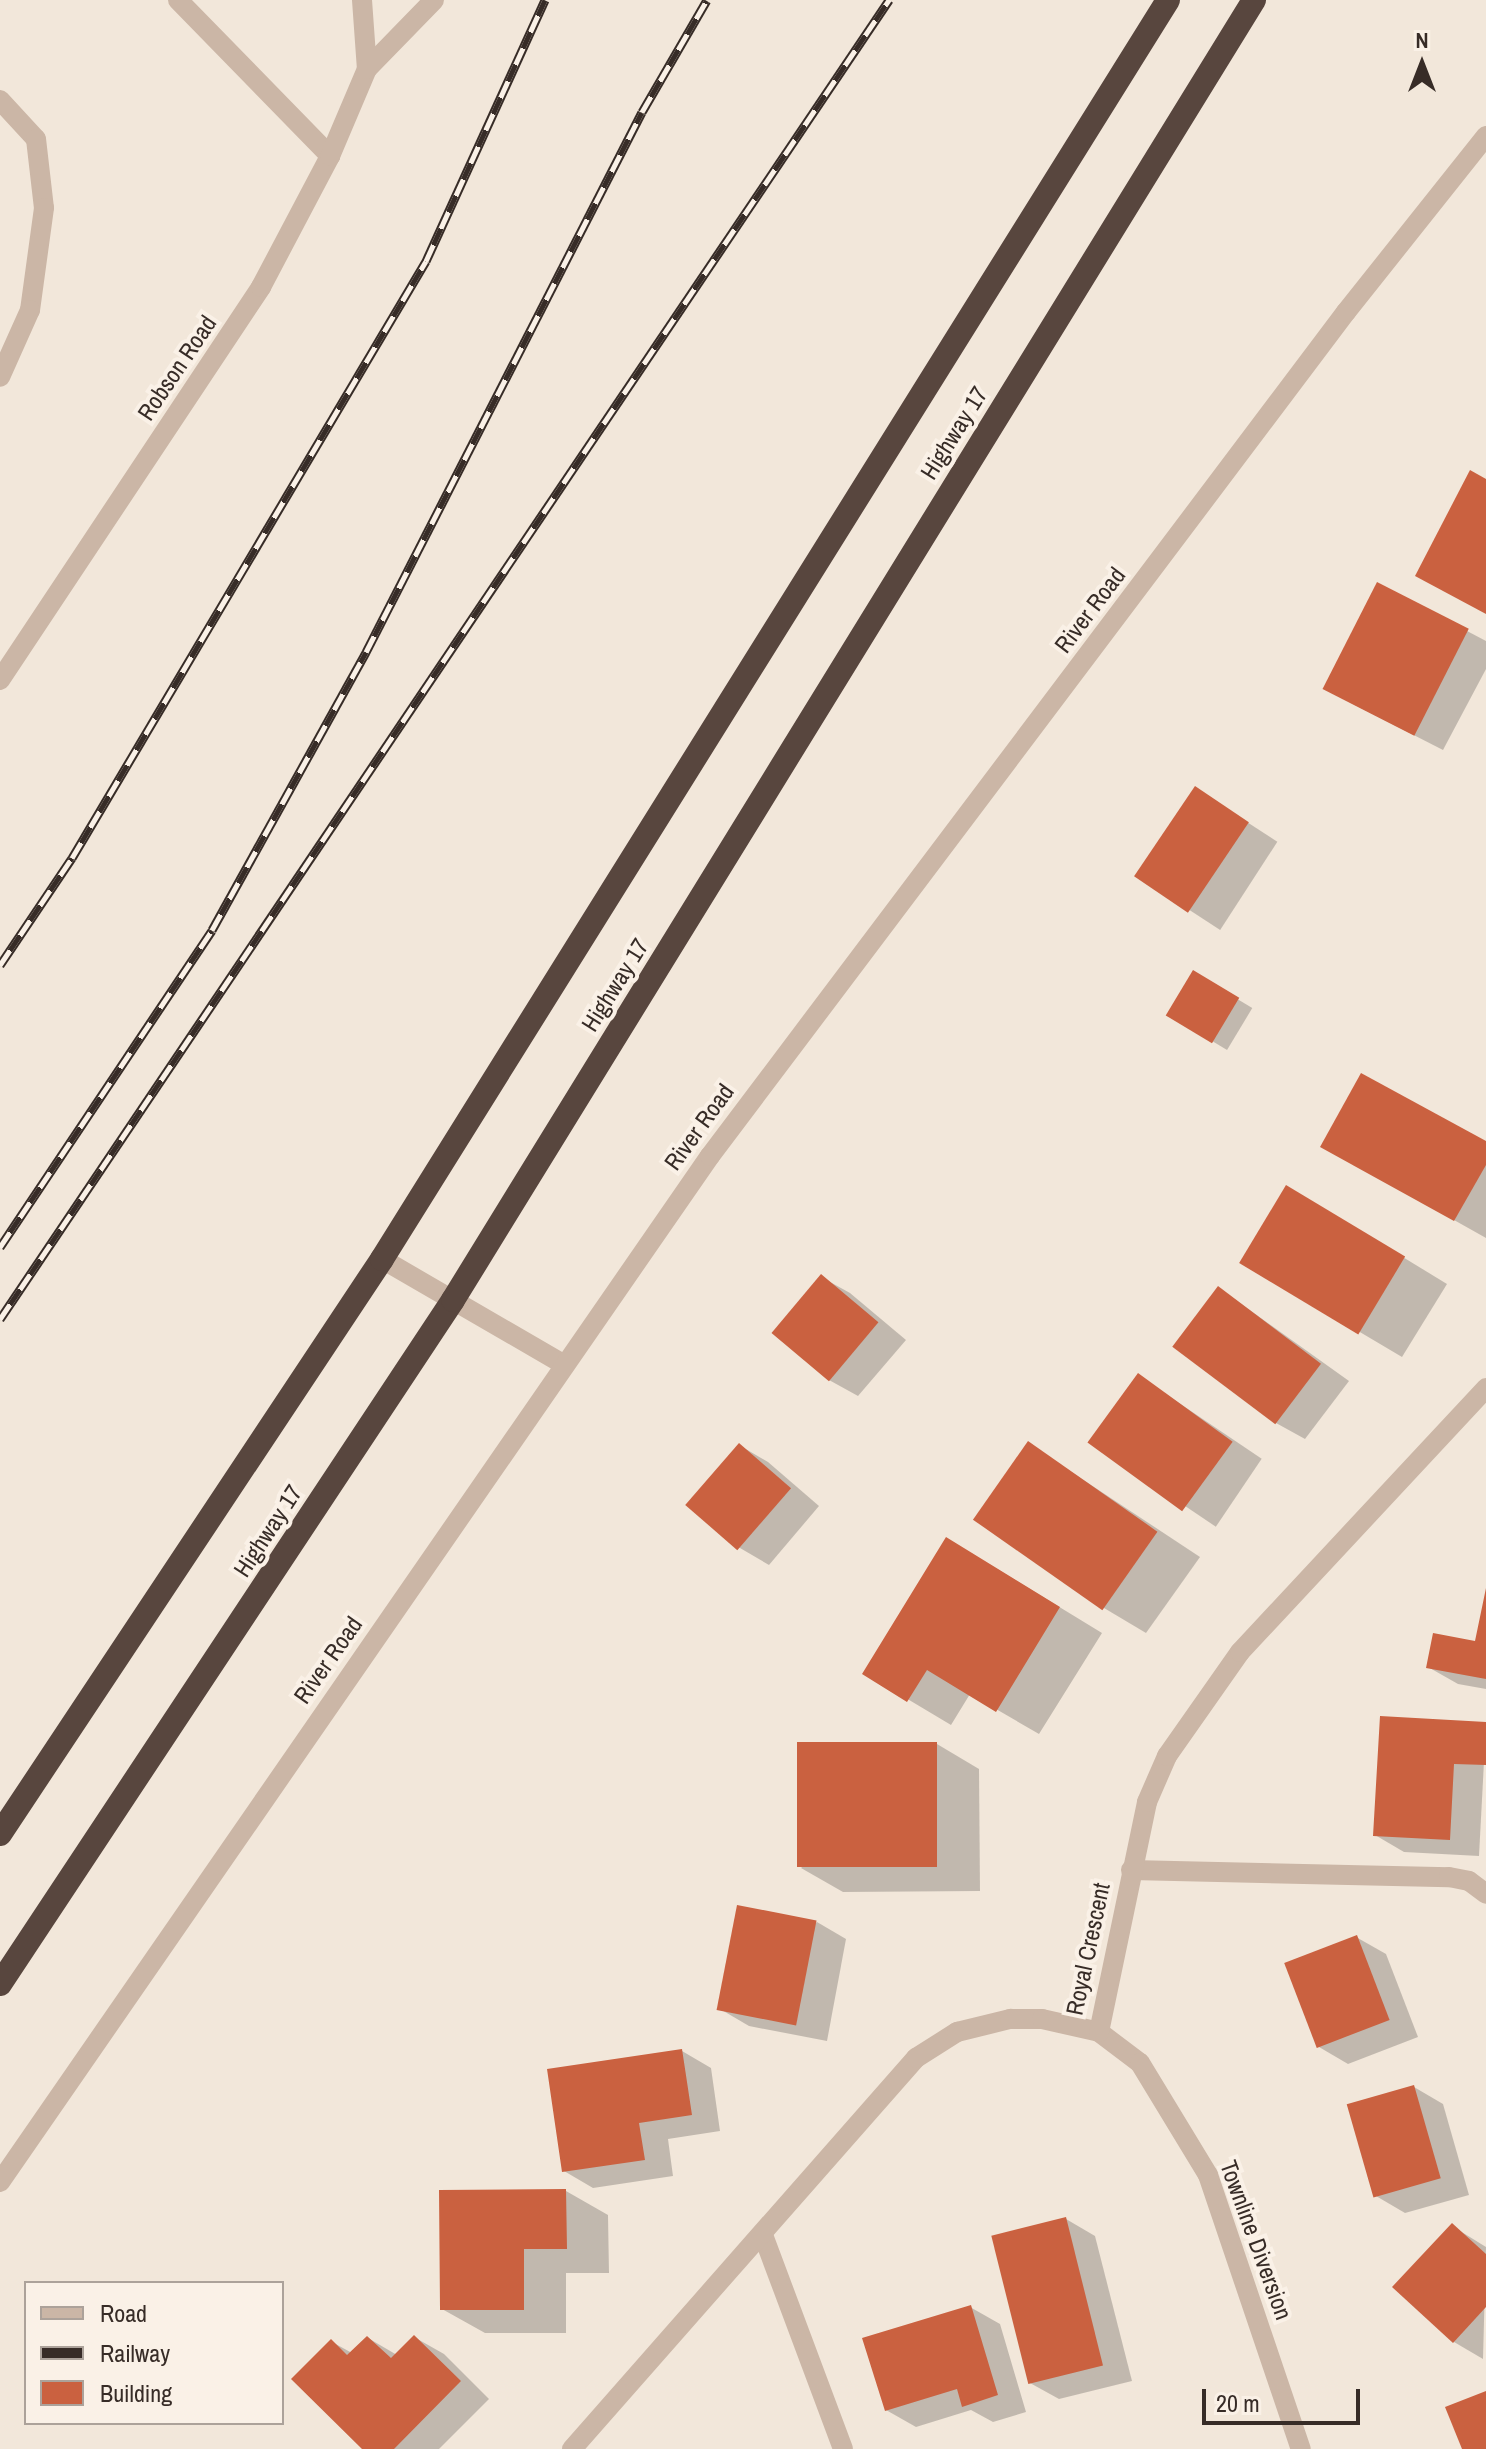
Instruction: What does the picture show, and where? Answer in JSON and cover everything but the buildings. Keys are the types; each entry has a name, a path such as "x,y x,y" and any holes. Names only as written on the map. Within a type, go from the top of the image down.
{"highway":[{"name":"Highway 17","path":"0,1834 382,1259 1168,0"},
{"name":"Highway 17","path":"0,1984 453,1300 1254,0"}],"street":[{"path":"178,0 330,156"},
{"name":"Robson Road","path":"362,0 367,69"},
{"name":"Robson Road","path":"0,680 261,287 330,156 367,69 434,0"},
{"path":"0,100 36,139 44,208 30,310 0,377"},
{"name":"River Road","path":"0,2182 563,1364 785,1054 1353,303 1486,136"},
{"path":"382,1259 563,1364"},
{"name":"Royal Crescent","path":"572,2449 916,2058 957,2032 1010,2019 1042,2019 1099,2032 1147,1802 1167,1756 1240,1652 1486,1388"},
{"path":"1131,1870 1449,1877 1469,1881 1486,1894"},
{"name":"Townline Diversion","path":"1099,2032 1140,2063 1208,2175 1301,2449"},
{"path":"763,2235 843,2449"}],"railway":[{"path":"0,965 72,858 426,261 545,0"},
{"path":"0,1247 212,930 366,652 642,112 707,0"},
{"path":"0,1319 889,0"}]}
